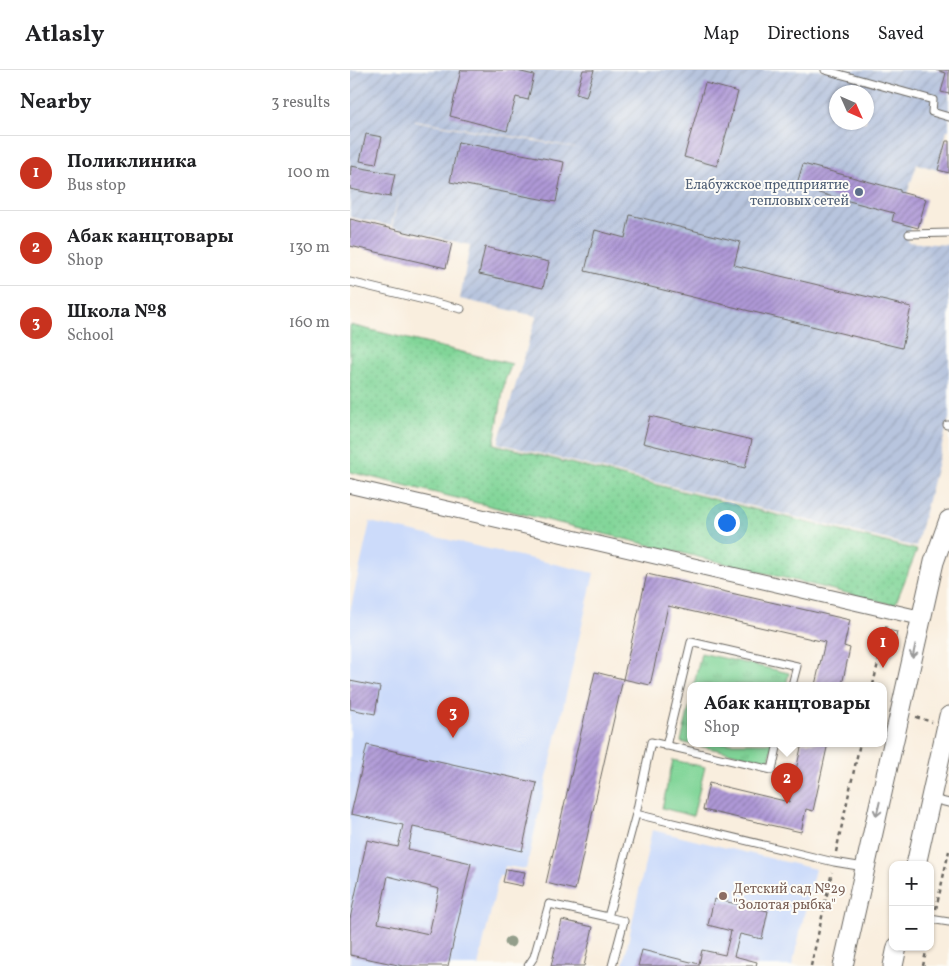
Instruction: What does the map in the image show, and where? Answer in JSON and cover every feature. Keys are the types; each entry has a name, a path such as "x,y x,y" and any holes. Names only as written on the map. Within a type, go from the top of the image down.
{"street":[{"path":"350,486 921,618"},
{"path":"843,966 892,738 921,618 942,564 949,520"},
{"path":"917,861 930,799 944,764 949,716"},
{"path":"893,966 896,951"}],"lane":[{"path":"825,70 933,100 932,112 949,117"},
{"path":"909,234 949,233"},
{"path":"350,282 461,309"},
{"path":"666,746 691,642 797,666 793,682"},
{"path":"608,917 636,814 651,742 772,770 777,747"},
{"path":"930,799 949,803"},
{"path":"636,814 834,862 865,867"},
{"path":"528,966 534,957 548,904 624,921 612,966"},
{"path":"934,919 949,922"}],"path":[{"path":"874,682 889,612"},
{"path":"934,911 949,852"},
{"path":"922,966 926,951"}],"shaded area":[{"path":"350,70 520,70 541,75 524,70 949,70 949,130 947,130 938,170 917,164 907,194 926,199 918,228 911,226 907,242 949,245 949,418 916,547 498,443 542,298 536,316 460,299 470,245 392,227 400,190 391,226 350,217","holes":["415,120 552,143 582,149"]},
{"path":"370,522 594,573 526,869 505,866 503,876 499,876 478,966 350,966 350,611"},
{"name":"Детский сад №29 \"Золотая рыбка\"","path":"652,830 815,869 792,966 623,966"}],"green space":[{"path":"350,325 512,364 505,380 494,444 917,550 895,605 350,472"},
{"path":"701,653 789,673 787,682 695,682"},
{"path":"687,717 687,743 681,742"},
{"path":"704,747 772,747 769,761"},
{"path":"673,760 705,767 693,816 662,808"}],"building":[{"path":"461,70 513,70 534,75 528,100 516,97 507,131 450,116"},
{"path":"583,70 594,70 586,97 576,94"},
{"path":"936,70 949,70 949,94 941,92 946,73"},
{"path":"705,83 738,92 717,166 684,157"},
{"path":"366,134 382,137 376,164 360,161"},
{"path":"946,141 949,141 949,173 938,170"},
{"path":"458,142 564,162 556,202 450,182"},
{"path":"803,164 900,190 900,192 926,199 918,228 892,221 894,213 796,187"},
{"path":"351,166 395,174 390,197 350,189"},
{"path":"630,215 740,242 734,265 911,307 902,348 585,271 595,230 625,238"},
{"path":"350,219 452,243 446,268 350,246"},
{"path":"485,247 549,262 543,288 479,274"},
{"path":"650,416 752,440 745,468 643,443"},
{"path":"647,574 850,620 844,646 850,648 843,682 816,682 825,642 668,606 650,685 623,679"},
{"path":"887,630 897,632 892,655 883,653"},
{"path":"595,672 623,679 575,890 546,883"},
{"path":"350,681 380,687 375,714 350,709"},
{"path":"367,745 537,783 522,851 413,827 408,849 471,863 448,966 403,966 350,955 350,919 367,840 398,847 403,825 351,814","holes":["388,876 439,889 429,934 378,923"]},
{"path":"801,747 827,747 813,811 806,809 801,832 703,810 709,783 789,802"},
{"path":"506,869 525,872 522,886 503,882"},
{"path":"714,899 768,911 762,939 740,934 734,956 757,962 756,966 638,966 642,950 699,964 702,950 725,955 731,931 708,925"},
{"path":"562,920 593,927 584,966 551,966"}],"place":[{"name":"Елабужское предприятие тепловых сетей","path":"859,192"},
{"name":"Поликлиника","path":"883,668"},
{"name":"Школа №8","path":"453,738"},
{"name":"Абак канцтовары","path":"787,804"},
{"name":"Детский сад №29 \"Золотая рыбка\"","path":"723,896"}]}
